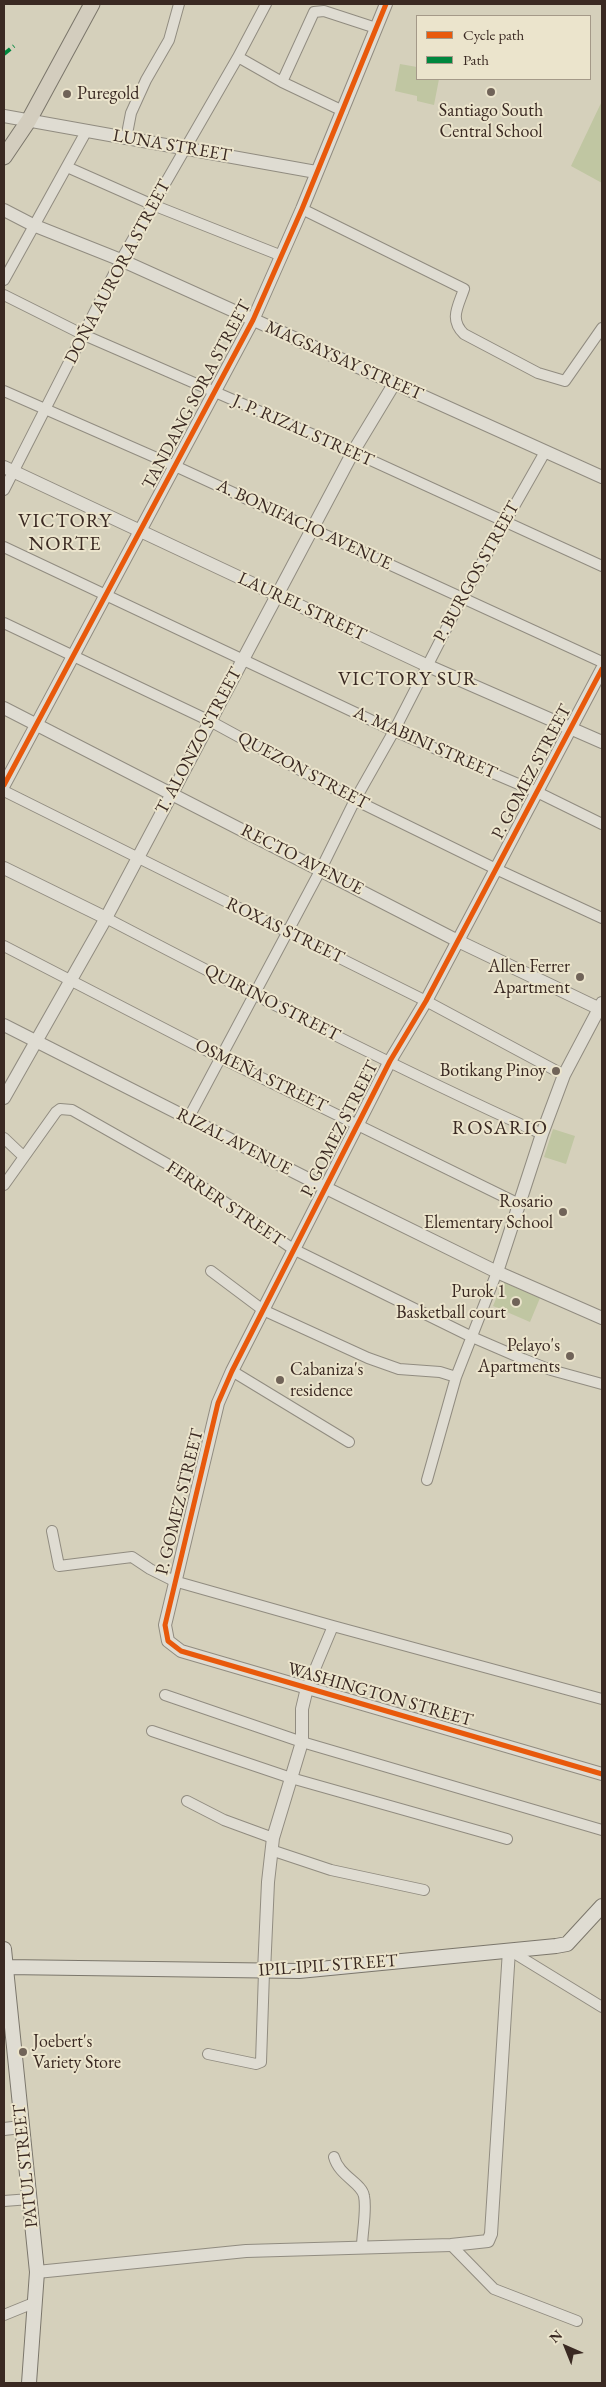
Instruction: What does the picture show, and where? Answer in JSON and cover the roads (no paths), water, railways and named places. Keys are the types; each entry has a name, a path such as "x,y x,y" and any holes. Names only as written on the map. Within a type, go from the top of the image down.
{"main road":[{"path":"4,157 28,120 92,4"},
{"name":"IPIL-IPIL STREET","path":"6,1967 299,1971 509,1950 567,1944 602,1906"},
{"name":"PATUL STREET","path":"4,1949 10,2058 22,2127 37,2272 30,2383"}],"street":[{"path":"126,139 131,113 146,80 169,40 179,4"},
{"name":"DOÑA AURORA STREET","path":"4,490 9,469 45,410 121,260 238,58 266,4"},
{"name":"TANDANG SORA STREET","path":"4,785 253,320 302,209 386,4"},
{"path":"282,82 314,12 324,11 376,28"},
{"path":"238,58 282,82 343,111"},
{"name":"LUNA STREET","path":"4,116 316,172"},
{"path":"4,280 86,130"},
{"path":"67,167 153,205 282,256"},
{"path":"302,209 464,289 456,315 455,322 458,328 464,334 547,377 565,381 602,328"},
{"name":"MAGSAYSAY STREET","path":"4,210 33,225 121,260 602,477"},
{"name":"J. P. RIZAL STREET","path":"4,295 84,335 353,452 602,566"},
{"name":"T. ALONZO STREET","path":"4,1098 106,918 353,452 394,384"},
{"name":"A. BONIFACIO AVENUE","path":"4,391 175,466 602,662"},
{"name":"P. BURGOS STREET","path":"188,1119 321,869 355,800 394,731 426,665 545,452"},
{"name":"LAUREL STREET","path":"9,469 426,665 602,742"},
{"name":"A. MABINI STREET","path":"4,547 243,658 394,731 537,792 602,824"},
{"name":"QUEZON STREET","path":"4,623 210,721 355,800 602,918"},
{"name":"P. GOMEZ STREET","path":"165,1625 218,1403 232,1371 390,1061 426,1001 602,669"},
{"name":"RECTO AVENUE","path":"4,708 458,940 601,1007"},
{"name":"ROXAS STREET","path":"4,791 426,1001 564,1075"},
{"name":"QUIRINO STREET","path":"4,868 466,1100 542,1134"},
{"name":"OSMEÑA STREET","path":"4,946 221,1058 359,1124 518,1204"},
{"path":"427,1480 456,1377 497,1272 542,1134 564,1075 601,1007"},
{"name":"RIZAL AVENUE","path":"4,1025 188,1119 497,1272 602,1318"},
{"name":"FERRER STREET","path":"23,1156 56,1112 65,1109 72,1110 178,1170 293,1249 472,1337 551,1370 602,1384"},
{"path":"4,1138 23,1156 4,1185"},
{"path":"211,1271 263,1310 368,1358 399,1369 440,1372 456,1377"},
{"path":"232,1371 349,1442"},
{"path":"52,1531 59,1566 132,1557 174,1581 602,1699"},
{"name":"WASHINGTON STREET","path":"165,1625 168,1641 181,1651 602,1774"},
{"path":"208,2054 256,2064 261,2062 264,1972 272,1844 302,1742 302,1709 307,1688 333,1626"},
{"path":"165,1695 302,1742 602,1830"},
{"path":"152,1731 291,1778 507,1839"},
{"path":"187,1801 272,1844 331,1870 424,1890"},
{"path":"37,2272 246,2251 362,2248 488,2241 491,2234 509,1950 602,2007"},
{"path":"4,2128 22,2127"},
{"path":"334,2157 340,2171 360,2189 364,2196 362,2248"},
{"path":"4,2201 30,2199"},
{"path":"451,2244 494,2289 577,2322"},
{"path":"4,2315 36,2302"}],"place":[{"name":"Santiago South Central School","path":"491,92"},
{"name":"Puregold","path":"67,94"},
{"name":"Allen Ferrer Apartment","path":"580,977"},
{"name":"Botikang Pinoy","path":"556,1071"},
{"name":"Rosario Elementary School","path":"563,1212"},
{"name":"Purok 1 Basketball court","path":"516,1302"},
{"name":"Pelayo's Apartments","path":"570,1356"},
{"name":"Cabaniza's residence","path":"280,1380"},
{"name":"Joebert's Variety Store","path":"23,2052"}],"district":[{"name":"VICTORY NORTE","path":"65,534"},
{"name":"VICTORY SUR","path":"408,680"},
{"name":"ROSARIO","path":"500,1129"}]}
